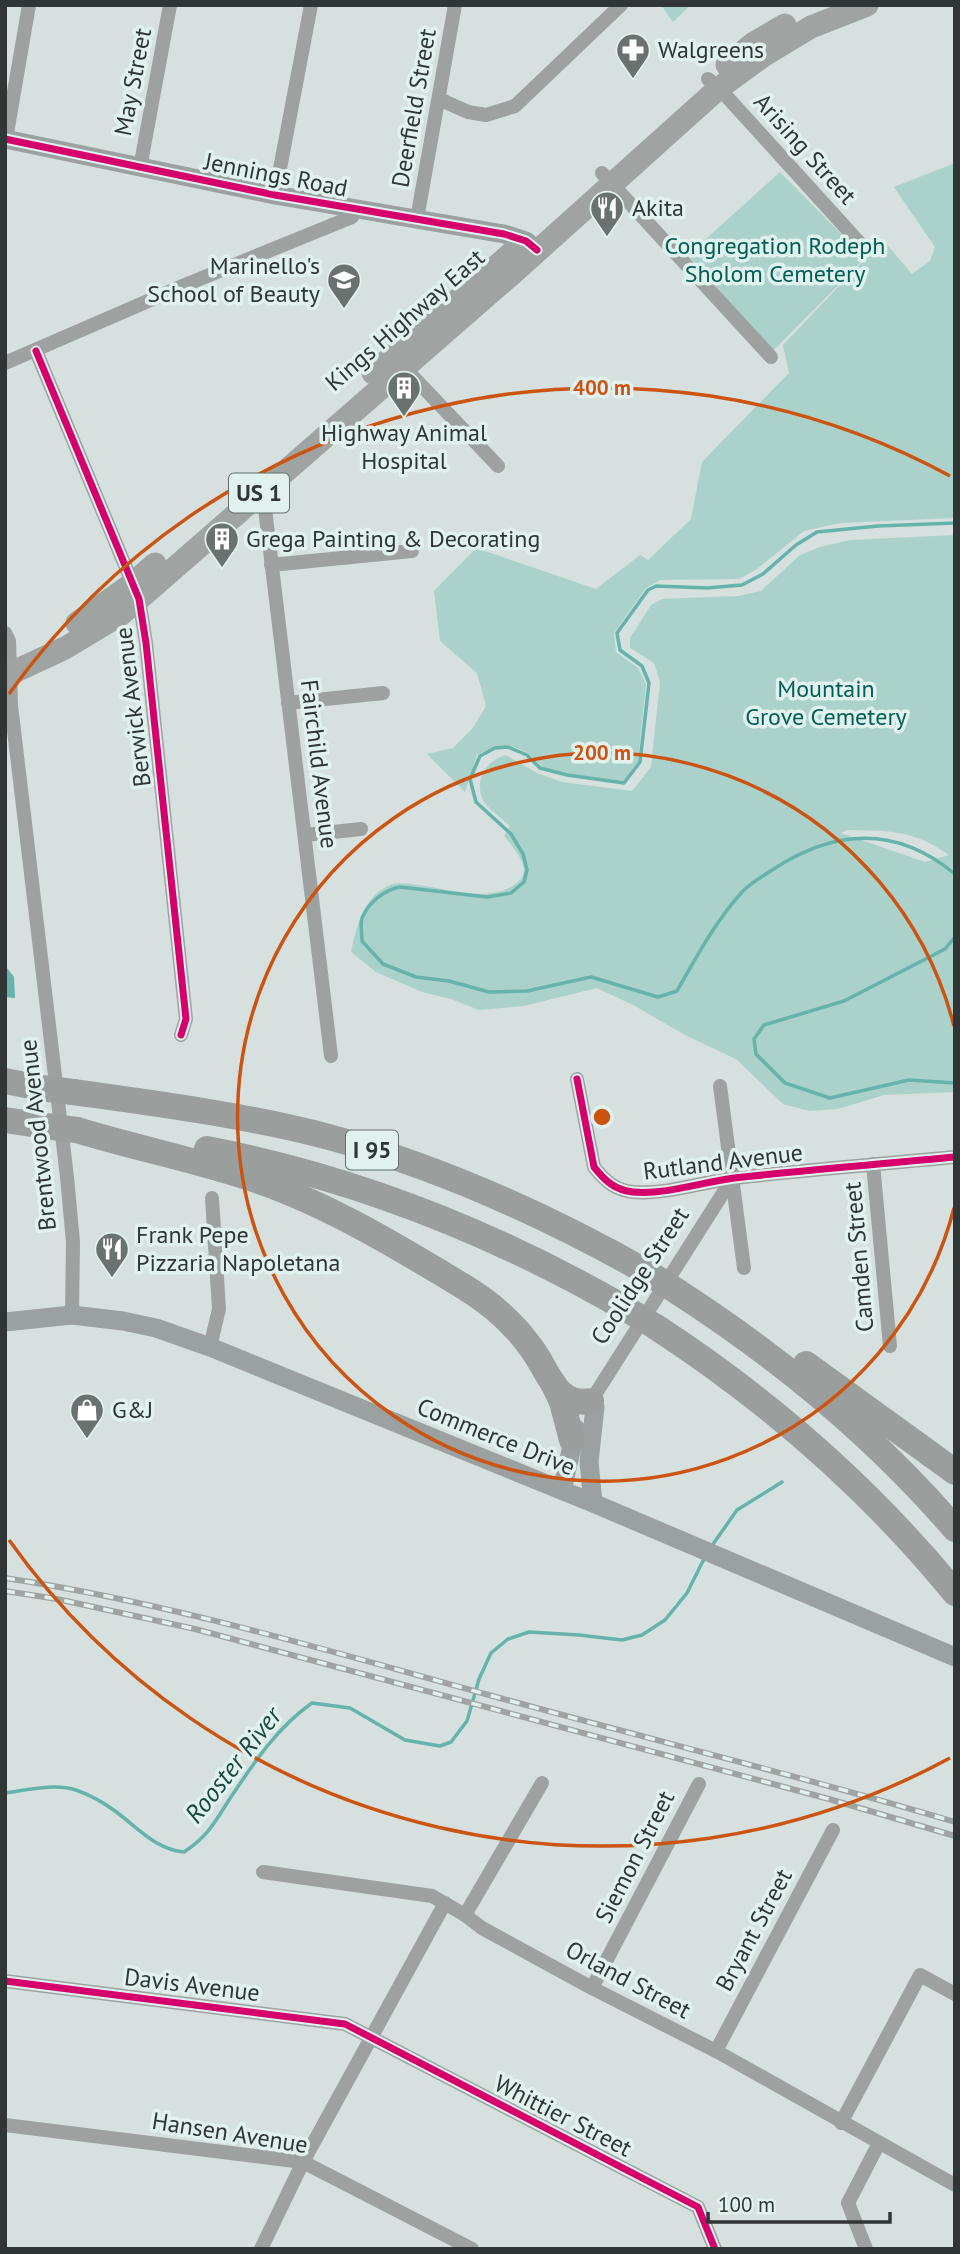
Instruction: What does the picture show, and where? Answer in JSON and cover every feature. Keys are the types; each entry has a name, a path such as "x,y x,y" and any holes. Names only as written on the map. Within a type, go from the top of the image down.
{"highway":[{"name":"I 95","path":"5,1082 232,1115 329,1137 402,1159 524,1208 681,1287 827,1402 891,1461 955,1529"},
{"name":"I 95","path":"5,1123 77,1130 230,1154 313,1174 435,1215 515,1249 628,1310 737,1383 836,1466 896,1526 955,1593"},
{"path":"77,1130 264,1183 339,1216 452,1279 486,1302 518,1331 558,1390 570,1399 591,1401"},
{"path":"681,1287 732,1311 955,1472"},
{"path":"551,1378 562,1402 572,1440"}],"main road":[{"name":"Kings Highway East","path":"7,667 65,648 120,614 136,591 714,84 754,43 807,13 827,5"},
{"name":"Kings Highway East","path":"714,84 811,27 867,5"},
{"name":"Jennings Road","path":"6,139 275,195 504,234 531,246"},
{"name":"Commerce Drive","path":"5,1322 72,1315 123,1321 156,1328 210,1347 562,1490 955,1657"},
{"name":"Coolidge Street","path":"562,1490 572,1440 583,1410 591,1401"},
{"path":"591,1401 595,1408 589,1462 593,1503"}],"street":[{"path":"6,139 29,5"},
{"name":"May Street","path":"140,168 170,5"},
{"path":"275,195 311,5"},
{"name":"Deerfield Street","path":"417,219 455,5"},
{"path":"439,99 468,112 486,115 514,106 621,5"},
{"name":"Arising Street","path":"714,84 866,250"},
{"path":"607,178 771,357"},
{"path":"5,363 352,217 356,209"},
{"name":"Berwick Avenue","path":"36,351 136,591 146,643 186,1019 181,1035"},
{"path":"399,361 498,466"},
{"name":"Fairchild Avenue","path":"251,490 265,509 331,1056"},
{"path":"271,565 412,551"},
{"name":"Brentwood Avenue","path":"5,633 9,641 7,667 67,1177 73,1242 72,1315"},
{"path":"288,703 383,693"},
{"path":"305,835 361,829"},
{"name":"Rutland Avenue","path":"577,1079 594,1167 603,1179 615,1188 645,1193 732,1179 955,1157"},
{"path":"720,1086 744,1268"},
{"name":"Camden Street","path":"873,1164 890,1346"},
{"name":"Coolidge Street","path":"591,1401 732,1179"},
{"path":"210,1347 219,1309 212,1198"},
{"path":"465,1915 542,1783"},
{"name":"Siemon Street","path":"592,1988 699,1784"},
{"name":"Bryant Street","path":"716,2052 833,1830"},
{"name":"Orland Street","path":"263,1872 432,1896 482,1928 716,2052 955,2185"},
{"path":"261,2249 303,2162 445,1903"},
{"path":"841,2123 920,1975 955,1994"},
{"name":"Davis Avenue","path":"5,1981 345,2024 370,2038"},
{"name":"Whittier Street","path":"370,2038 698,2207 715,2249"},
{"name":"Hansen Avenue","path":"5,2125 303,2162 472,2249"},
{"path":"866,2249 848,2203 879,2144"}],"green space":[{"path":"661,5 691,5 673,22"},
{"path":"955,163 955,518 840,523 804,531 757,569 739,579 660,580 646,588 614,633 616,652 638,668 646,684 638,761 623,782 555,771 543,767 522,750 503,746 477,755 465,792 427,754 453,748 473,728 486,706 477,673 440,641 434,591 476,548 596,589 640,555 648,560 691,519 702,462 789,373 783,345 883,240 912,274 930,261 935,247 894,187"},
{"name":"Congregation Rodeph Sholom Cemetery","path":"780,172 865,258 773,351 688,255"},
{"name":"Mountain Grove Cemetery","path":"955,535 955,1092 884,1095 838,1109 809,1111 783,1104 736,1059 597,988 524,1006 479,1010 422,992 376,972 351,952 358,924 366,907 378,892 390,885 398,883 483,894 508,889 518,882 524,871 523,864 504,836 510,826 487,805 480,791 484,771 499,757 506,755 537,773 562,782 632,791 651,767 660,682 654,663 630,648 630,638 651,605 662,599 738,596 761,591 800,555 850,540","holes":["847,830 900,833 924,840 949,855 925,862 841,833"]}],"water":[{"path":"5,961 14,977 15,998 5,997"}],"waterway":[{"name":"Rooster River","path":"955,523 817,532 796,545 763,574 742,585 707,588 656,586 648,590 617,633 620,650 642,666 649,683 640,762 624,783 567,775 540,768 527,755 508,747 495,748 480,756 470,779 476,802 511,834 523,854 527,870 524,882 511,893 487,897 400,887 388,891 365,912 361,920 362,941 383,964 416,977 449,981 489,992 527,991 591,977 658,997 677,991 715,927 745,889 795,856 818,846 865,838 888,840 933,858 955,874"},
{"name":"Rooster River","path":"955,937 945,949 844,1001 764,1025 754,1039 756,1054 785,1083 830,1098 909,1080 955,1083"},
{"name":"Rooster River","path":"711,1547 737,1510 782,1482"},
{"name":"Rooster River","path":"5,1793 50,1787 76,1790 106,1805 164,1847 184,1852 212,1826 268,1745 289,1722 312,1703 350,1708 405,1740 440,1746 451,1742 467,1721 479,1679 491,1653 508,1639 529,1632 622,1640 642,1635 665,1620 687,1593 705,1557"}],"railway":[{"path":"5,1578 67,1588 249,1629 955,1822"},
{"path":"5,1591 57,1599 195,1629 829,1799 955,1836"}],"cycle path":[{"path":"5,139 275,195 504,234 526,241 537,250"},
{"path":"36,351 139,599 186,1019 181,1035"},
{"path":"577,1079 594,1167 611,1184 627,1191 658,1192 734,1178 955,1157"},
{"path":"5,1981 345,2024 698,2207 715,2249"}],"place":[{"name":"Walgreens","path":"633,80"},
{"name":"Akita","path":"607,238"},
{"name":"Marinello's School of Beauty","path":"344,310"},
{"name":"Highway Animal Hospital","path":"404,418"},
{"name":"Grega Painting & Decorating","path":"222,569"},
{"name":"Frank Pepe Pizzaria Napoletana","path":"112,1279"},
{"name":"G&J","path":"87,1440"}]}
